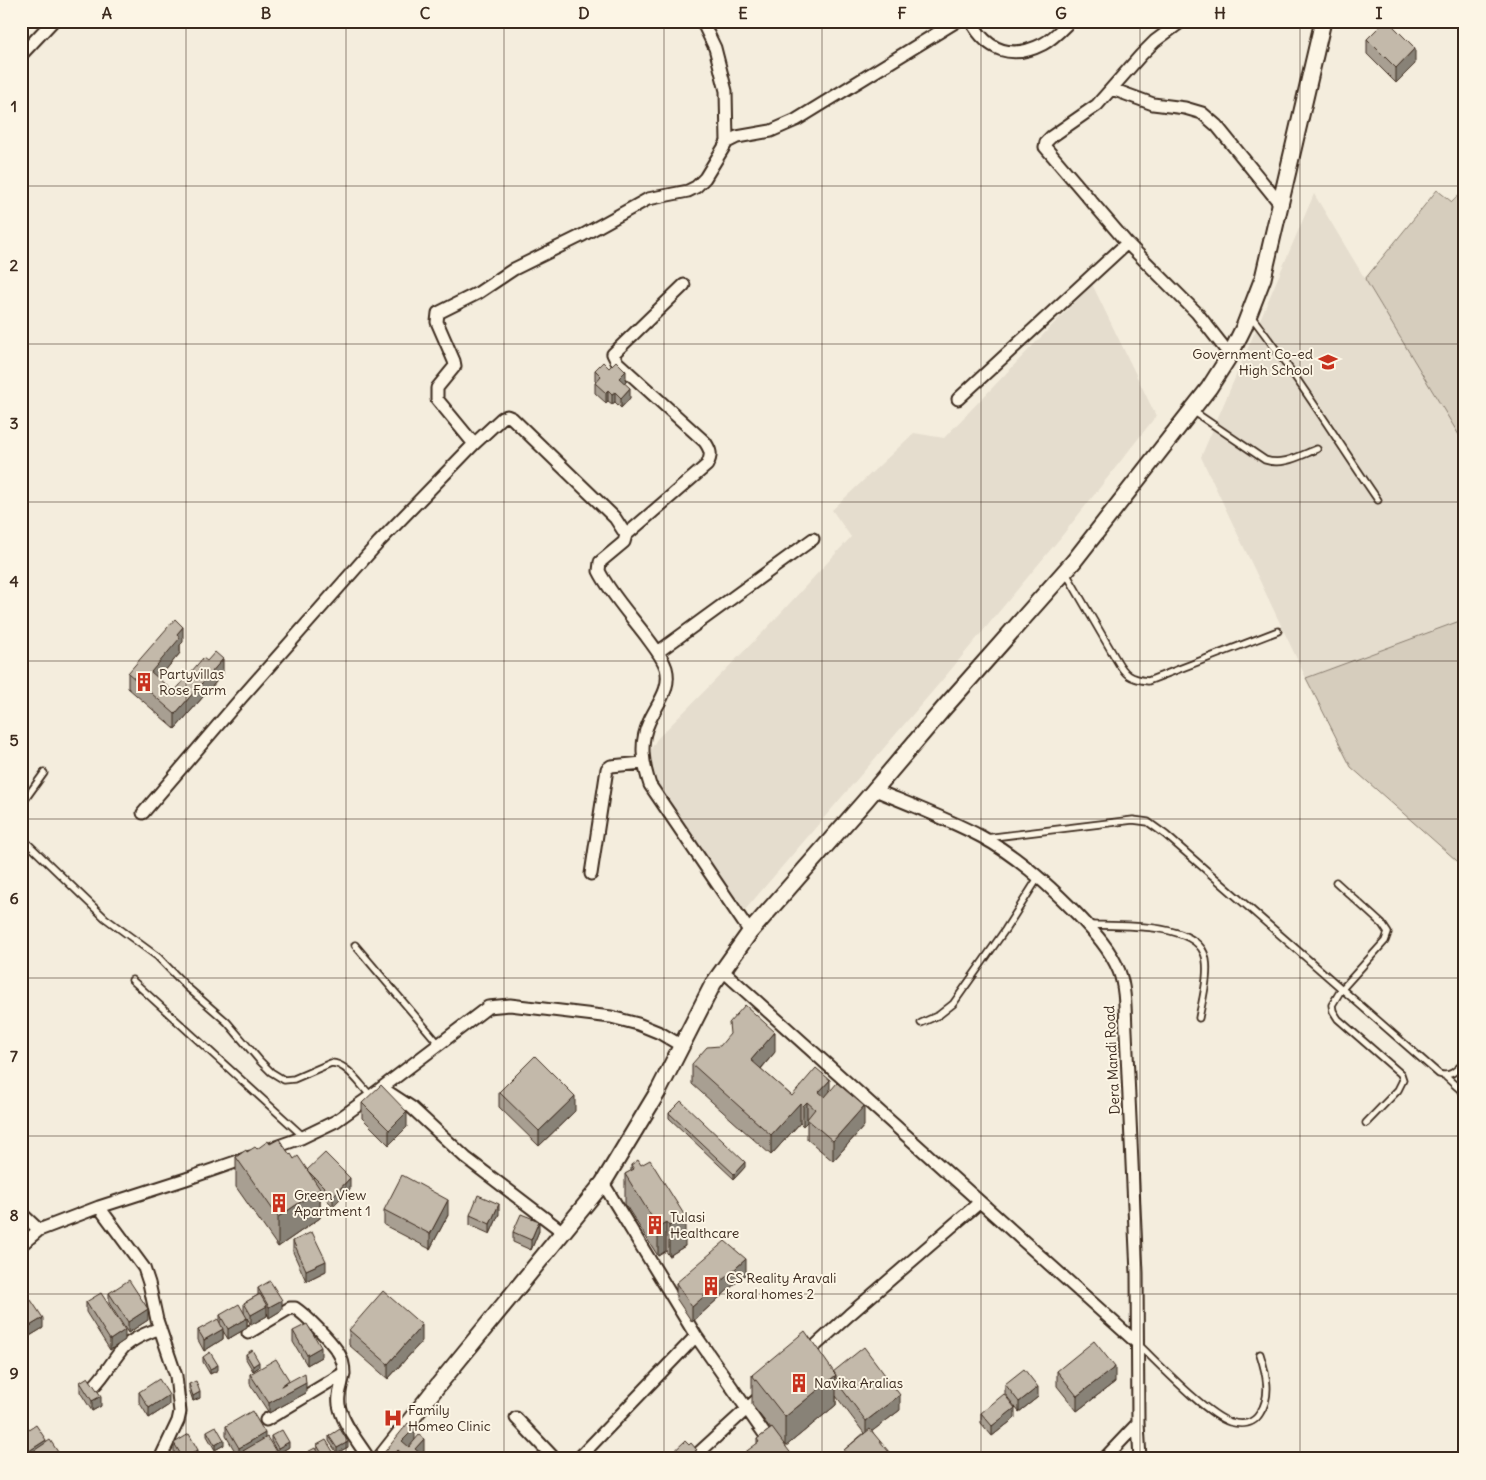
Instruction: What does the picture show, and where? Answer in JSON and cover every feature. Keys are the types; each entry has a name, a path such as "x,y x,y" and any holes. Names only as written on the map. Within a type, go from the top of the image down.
{"street":[{"path":"21,55 53,21"},
{"path":"474,444 437,399 438,388 453,370 454,366 454,361 437,322 436,317 438,313 478,293 528,261 648,199 688,191 704,178 727,142 726,91 715,48 702,21"},
{"path":"727,142 771,131 796,120 957,21"},
{"path":"971,21 978,34 996,48 1010,53 1028,50 1044,44 1070,21"},
{"path":"1182,21 1155,41 1097,106 1051,136 1046,142 1045,147 1127,243 1197,313 1230,355"},
{"path":"380,1459 435,1388 603,1183 659,1090 713,984 750,932 1065,571 1209,388 1230,355 1263,278 1323,21"},
{"path":"1112,89 1153,104 1185,108 1202,113 1217,126 1281,205"},
{"path":"958,399 1127,243"},
{"path":"684,285 613,354 617,362 705,442 711,450 711,458 707,465 626,536 624,542 600,562 599,571 658,652 666,669 667,683 664,694 648,723 643,746 643,763 650,785 750,932"},
{"path":"144,813 242,697 379,542 474,444 502,418 507,416 512,418 615,518 626,536"},
{"path":"658,652 813,539"},
{"path":"591,874 607,769 611,766 643,763"},
{"name":"Dera Mandi Road","path":"875,790 984,838 1024,866 1059,895 1086,924 1112,956 1120,973 1124,1002 1137,1273 1140,1459"},
{"path":"722,970 1137,1343"},
{"path":"21,1244 39,1230 99,1207 186,1179 304,1137 336,1121 488,1008 497,1005 620,1019 638,1024 682,1046"},
{"path":"382,1088 411,1107 466,1158 563,1232"},
{"path":"603,1183 696,1336 782,1459"},
{"path":"798,1362 849,1315 980,1202"},
{"path":"99,1207 144,1268 150,1283 160,1328 176,1376 180,1402 178,1421 160,1459"},
{"path":"21,1213 39,1230"},
{"path":"248,1333 290,1308 294,1308 339,1353 344,1373 339,1396 339,1407 344,1421 369,1459"},
{"path":"94,1386 124,1348 141,1336 160,1328"},
{"path":"578,1459 696,1336"},
{"path":"266,1420 344,1373"},
{"path":"692,1459 768,1389"},
{"path":"516,1418 555,1459"},
{"path":"1104,1459 1138,1423"}],"lane":[{"path":"1249,314 1316,406 1337,441 1378,500"},
{"path":"1192,410 1265,460 1275,463 1316,449"},
{"path":"1065,571 1123,670 1134,680 1148,681 1278,631"},
{"path":"21,805 44,773"},
{"path":"984,838 1133,820 1148,822 1166,835 1432,1069 1446,1077 1465,1094"},
{"path":"21,836 105,918 158,957 194,994 227,1022 271,1072 284,1080 294,1079 331,1063 337,1063 343,1066 371,1096"},
{"path":"922,1023 939,1015 953,1004 1000,938 1038,878"},
{"path":"1336,882 1382,924 1388,933 1385,941 1342,990 1332,1005 1338,1019 1401,1074 1403,1080 1398,1090 1366,1123"},
{"path":"1086,924 1159,928 1182,933 1195,941 1204,952 1206,966 1199,1018"},
{"path":"355,945 439,1044"},
{"path":"132,980 304,1137"},
{"path":"1446,1077 1451,1075 1465,1062"},
{"path":"1137,1343 1210,1410 1229,1422 1245,1424 1256,1420 1264,1408 1267,1393 1265,1371 1260,1354"}],"shaded area":[{"path":"1465,188 1465,445 1365,279 1437,190 1452,202"},
{"name":"Government Co-ed High School","path":"1314,194 1465,445 1465,619 1306,678 1201,457"},
{"path":"1092,284 1156,416 1061,537 944,678 744,911 651,774 648,754 657,739 765,630 851,537 832,510 914,433 944,438"},
{"path":"1465,619 1465,868 1351,767 1306,678"}],"building":[{"path":"1385,21 1388,21 1415,48 1396,68 1367,39"},
{"path":"616,361 626,371 619,378 630,388 621,398 615,392 612,394 608,390 606,393 595,383 601,376 595,370 603,362 609,368"},
{"path":"175,619 183,627 177,634 180,638 151,672 174,692 203,658 207,661 215,652 223,659 175,714 128,673"},
{"path":"745,1005 775,1032 751,1060 792,1096 816,1068 830,1080 819,1092 825,1097 837,1083 864,1106 833,1141 807,1119 815,1109 807,1102 803,1106 800,1103 771,1135 692,1064 707,1047 720,1046 730,1034 729,1023"},
{"path":"535,1056 575,1096 539,1131 499,1092"},
{"path":"381,1085 407,1112 389,1130 362,1103"},
{"path":"681,1101 745,1162 734,1174 669,1113"},
{"path":"279,1139 294,1159 298,1156 320,1189 278,1217 236,1157 246,1150 247,1152 255,1147 257,1149 268,1141 270,1144"},
{"path":"325,1153 350,1178 333,1196 307,1170"},
{"path":"638,1160 641,1165 650,1160 685,1216 669,1226 666,1222 658,1227 625,1174 634,1169 631,1165"},
{"path":"402,1175 448,1200 430,1234 384,1210"},
{"path":"478,1195 499,1204 490,1224 470,1215"},
{"path":"521,1214 539,1221 531,1240 513,1232"},
{"path":"312,1232 326,1261 306,1270 293,1241"},
{"path":"725,1241 746,1259 692,1307 676,1283"},
{"path":"129,1280 148,1309 128,1322 109,1293"},
{"path":"270,1281 282,1300 269,1307 258,1288"},
{"path":"383,1291 422,1325 388,1364 349,1330"},
{"path":"101,1293 125,1330 110,1340 86,1302"},
{"path":"260,1294 267,1306 251,1315 244,1303"},
{"path":"31,1300 43,1318 23,1330 21,1327 21,1306"},
{"path":"239,1304 247,1318 228,1329 220,1315"},
{"path":"218,1319 223,1329 204,1340 198,1330"},
{"path":"307,1324 321,1347 307,1355 293,1331"},
{"path":"805,1331 836,1375 785,1417 752,1375"},
{"path":"1094,1341 1115,1367 1077,1396 1057,1371"},
{"path":"864,1347 900,1395 866,1421 836,1381 836,1375 833,1372"},
{"path":"252,1350 259,1362 253,1366 246,1354"},
{"path":"210,1352 218,1365 210,1369 203,1357"},
{"path":"276,1359 289,1380 281,1386 305,1373 306,1383 269,1403 250,1374"},
{"path":"1024,1369 1038,1387 1019,1402 1005,1384"},
{"path":"88,1377 101,1396 92,1401 80,1382"},
{"path":"159,1379 169,1395 149,1408 139,1392"},
{"path":"196,1381 200,1392 193,1396 189,1384"},
{"path":"1004,1394 1015,1408 992,1426 981,1413"},
{"path":"252,1411 265,1433 239,1448 226,1426"},
{"path":"408,1423 415,1428 402,1441 409,1447 419,1435 424,1439 415,1449 421,1454 417,1459 408,1459 398,1450 391,1459 379,1459"},
{"path":"36,1425 46,1440 29,1451 21,1439 21,1435"},
{"path":"216,1426 224,1440 215,1445 207,1431"},
{"path":"772,1428 795,1459 736,1459 759,1442 757,1439"},
{"path":"340,1429 348,1442 337,1448 329,1436"},
{"path":"870,1429 889,1452 881,1459 839,1459 846,1453 844,1450"},
{"path":"282,1430 289,1442 278,1448 271,1436"},
{"path":"189,1434 198,1450 183,1458 174,1443"},
{"path":"267,1437 280,1458 247,1459 243,1451"},
{"path":"50,1440 60,1455 55,1459 36,1459 32,1452"},
{"path":"326,1440 335,1455 330,1459 325,1459 317,1445"},
{"path":"685,1441 689,1445 691,1443 702,1459 666,1459"},
{"path":"315,1448 319,1456 314,1459 302,1459 300,1456"},
{"path":"296,1455 298,1459 289,1459"}],"place":[{"name":"Government Co-ed High School","path":"1328,362"},
{"name":"Partyvillas Rose Farm","path":"144,682"},
{"name":"Green View Apartment 1","path":"279,1203"},
{"name":"Tulasi Healthcare","path":"655,1225"},
{"name":"CS Reality Aravali koral homes 2","path":"711,1286"},
{"name":"Navika Aralias","path":"799,1383"},
{"name":"Family Homeo Clinic","path":"393,1418"}]}
